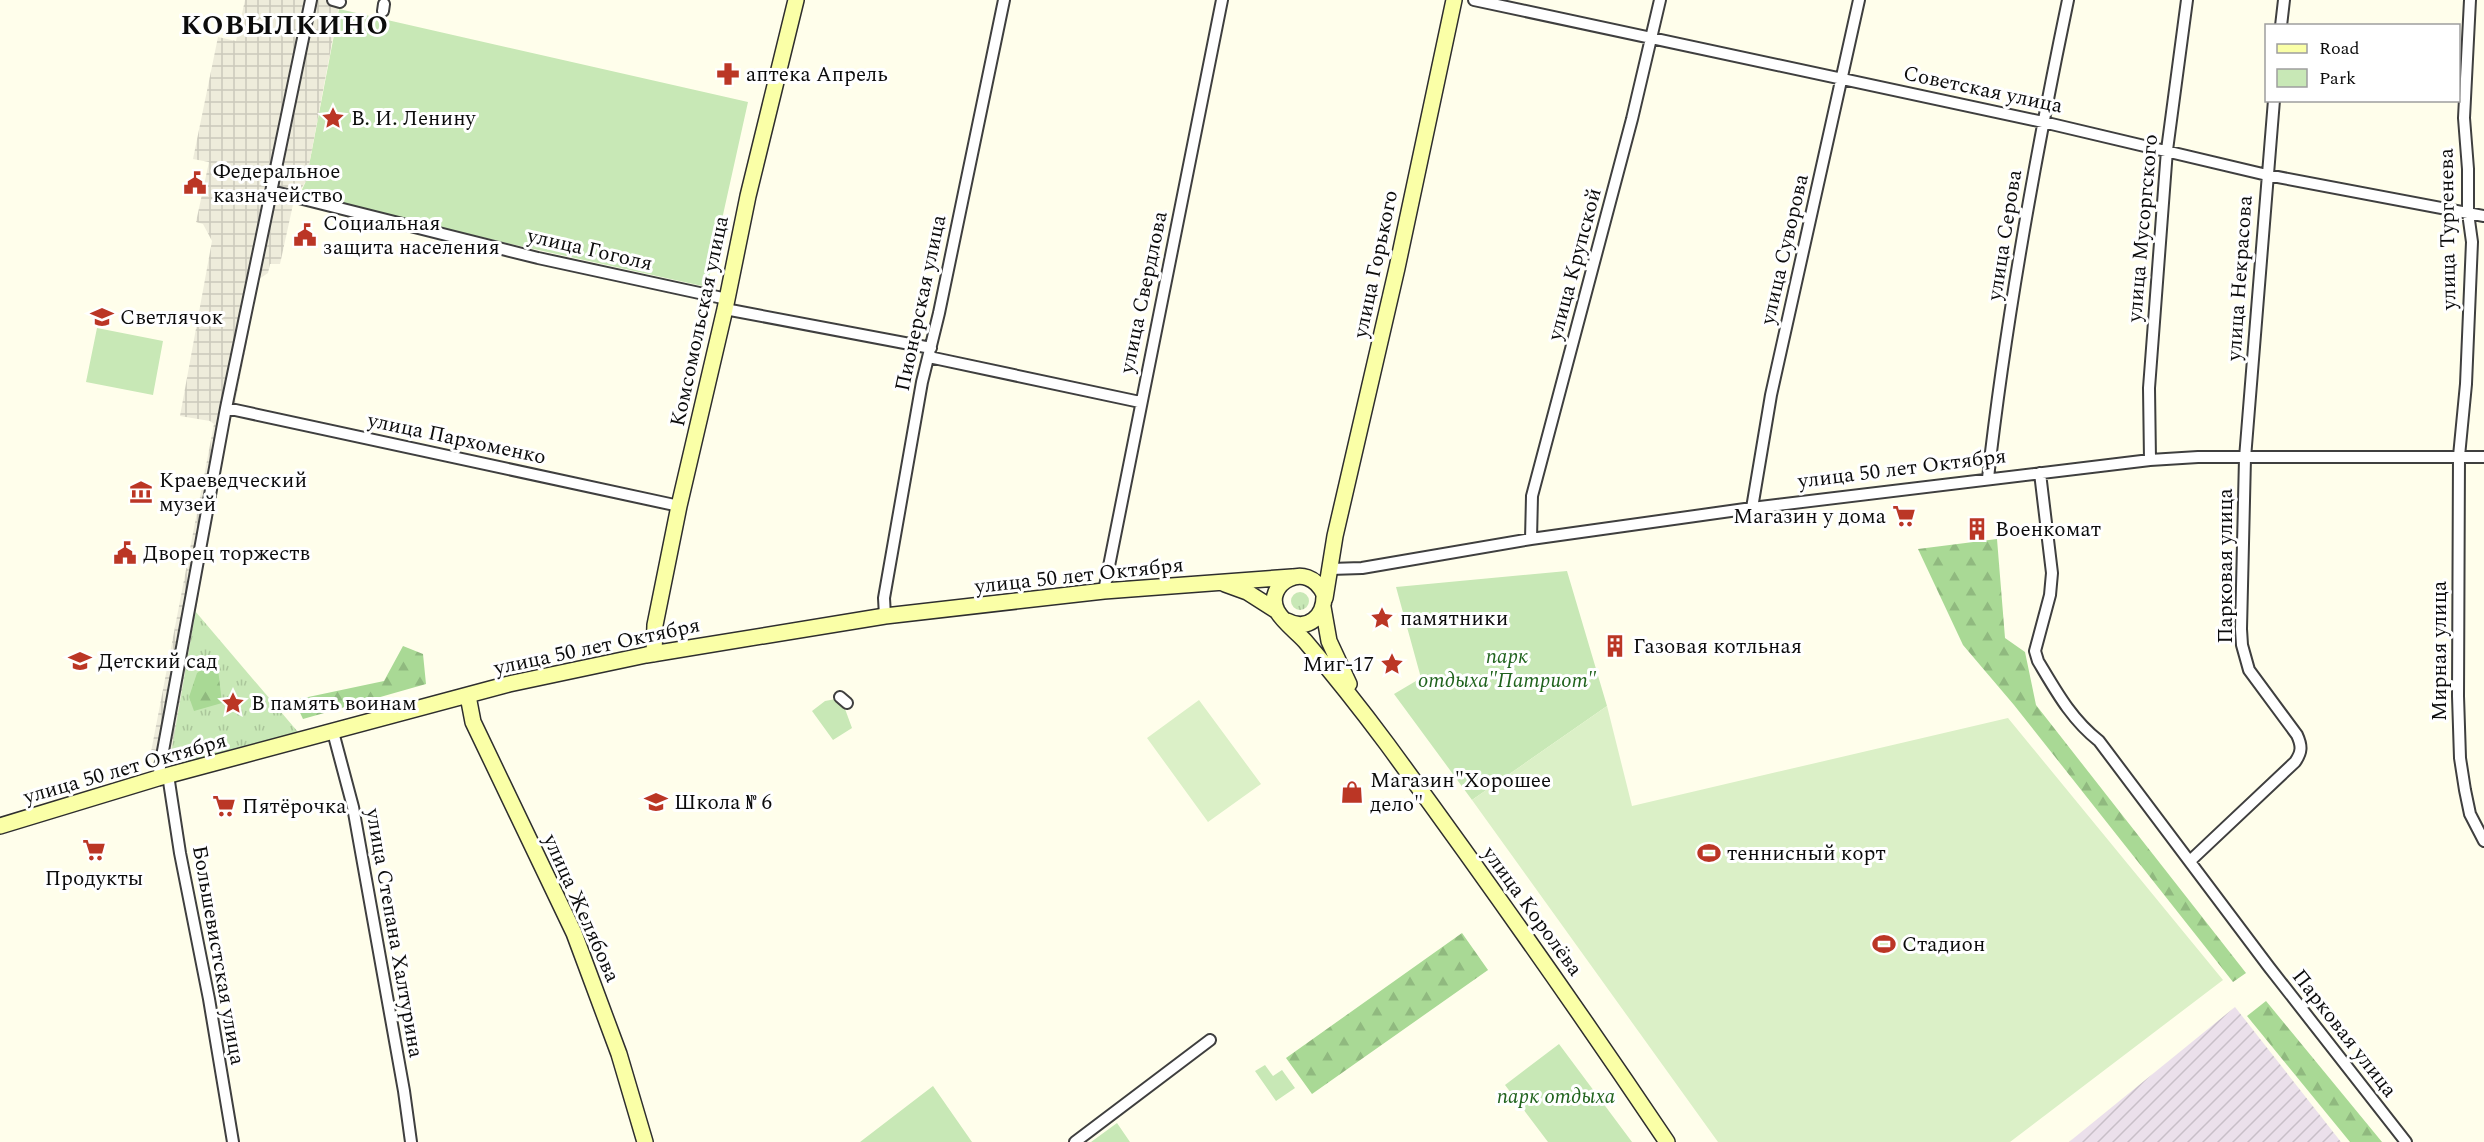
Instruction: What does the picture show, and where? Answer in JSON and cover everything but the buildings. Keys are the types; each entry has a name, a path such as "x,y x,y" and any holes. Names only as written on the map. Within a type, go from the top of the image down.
{"main road":[{"name":"Комсомольская улица","path":"654,654 655,625 679,506 726,304 748,196 796,0"},
{"name":"улица Горького","path":"1324,604 1335,536 1397,268 1454,0"},
{"name":"улица Горького","path":"1296,576 1312,573 1321,565 1329,553 1335,536"},
{"name":"улица 50 лет Октября","path":"0,826 163,776 509,684 654,654 885,616 1104,591 1296,576"},
{"path":"1296,576 1306,577 1317,583 1324,594 1324,604 1316,619 1310,623 1298,625 1282,616 1275,604 1277,591 1281,585 1296,576"},
{"name":"улица 50 лет Октября","path":"1217,582 1240,589 1282,616"},
{"name":"улица Королёва","path":"1324,604 1329,641 1360,708"},
{"name":"улица Королёва","path":"1282,616 1360,708 1581,1014 1667,1142"},
{"name":"улица Желябова","path":"468,696 473,722 574,933 619,1054 645,1142"}],"street":[{"name":"Большевистская улица","path":"233,1142 204,966 163,776 208,502 311,0"},
{"name":"Пионерская улица","path":"885,616 884,598 930,353 1004,0"},
{"name":"улица Свердлова","path":"1104,591 1222,0"},
{"name":"Советская улица","path":"1474,0 2043,122 2267,175 2484,216"},
{"name":"улица Крупской","path":"1531,539 1532,496 1660,0"},
{"name":"улица Суворова","path":"1752,508 1771,395 1859,0"},
{"name":"улица Серова","path":"1988,478 1995,417 2043,122 2068,0"},
{"name":"улица Мусоргского","path":"2150,460 2149,388 2167,150 2187,0"},
{"path":"2281,24 2284,0"},
{"name":"улица Тургенева","path":"2459,456 2466,384 2472,243 2468,213 2468,169 2464,118 2470,0"},
{"name":"улица Некрасова","path":"2245,458 2274,102"},
{"name":"улица Гоголя","path":"271,191 726,304 1140,402"},
{"name":"улица Пархоменко","path":"226,408 679,506"},
{"name":"Мирная улица","path":"2459,456 2460,758 2470,814 2484,841"},
{"name":"улица 50 лет Октября","path":"1330,569 1362,568 1531,539 1752,508 2150,460 2484,457"},
{"name":"Парковая улица","path":"2190,861 2295,762 2302,744 2298,735 2248,670 2242,645 2245,458"},
{"name":"Парковая улица","path":"2040,473 2052,573 2050,595 2035,651 2038,661 2068,712 2099,741 2269,967 2406,1142"},
{"name":"улица Степана Халтурина","path":"333,732 357,828 402,1079 411,1142"},
{"path":"1075,1142 1210,1040"}],"shaded area":[{"path":"245,0 340,0 306,181 294,200 280,264 270,264 268,273 259,279 233,414 227,430 171,754 150,757 214,424 210,421 180,416 212,241 203,224 196,222 209,162 193,159 218,37 236,41"},
{"path":"2235,1007 2341,1142 2069,1142"}],"green space":[{"path":"339,9 748,102 707,287 300,194 306,181"},
{"path":"97,328 163,341 153,395 86,382"},
{"path":"1997,539 2005,638 2025,652 2036,705 2246,973 2233,982 2014,705 1963,645 1918,549"},
{"name":"парк отдыха\"Патриот\"","path":"1567,571 1607,706 1472,800 1394,694 1421,678 1396,587"},
{"path":"1296,592 1304,592 1309,597 1307,608 1296,610 1291,605 1291,597"},
{"path":"195,611 298,732 182,763 173,757 172,741"},
{"path":"403,646 423,654 426,684 303,719 294,700 384,681"},
{"path":"217,660 222,703 194,711 189,697 197,673"},
{"path":"841,698 852,728 833,740 812,711 825,701"},
{"path":"1199,700 1261,784 1208,822 1147,738"},
{"name":"Стадион","path":"1607,706 1632,806 2008,718 2223,980 2010,1142 1718,1142 1472,800"},
{"path":"1462,933 1488,970 1312,1094 1286,1058"},
{"path":"2266,1001 2382,1142 2350,1142 2247,1016"},
{"name":"парк отдыха","path":"1559,1044 1632,1142 1548,1142 1505,1085"},
{"path":"1265,1065 1273,1076 1282,1070 1295,1088 1276,1101 1255,1071"},
{"path":"933,1086 972,1142 860,1142"},
{"path":"1117,1123 1130,1142 1091,1142"}],"place":[{"name":"аптека Апрель","path":"728,74"},
{"name":"В. И. Ленину","path":"333,118"},
{"name":"Федеральное казначейство","path":"195,183"},
{"name":"Социальная защита населения","path":"305,235"},
{"name":"Светлячок","path":"102,317"},
{"name":"Краеведческий музей","path":"141,492"},
{"name":"Магазин у дома","path":"1904,516"},
{"name":"Военкомат","path":"1977,529"},
{"name":"Дворец торжеств","path":"125,553"},
{"name":"памятники","path":"1382,618"},
{"name":"Газовая котльная","path":"1615,646"},
{"name":"Детский сад","path":"80,661"},
{"name":"Миг-17","path":"1392,664"},
{"name":"В память воинам","path":"233,703"},
{"name":"Магазин\"Хорошее дело\"","path":"1352,792"},
{"name":"Школа № 6","path":"656,802"},
{"name":"Пятёрочка","path":"224,806"},
{"name":"Продукты","path":"94,850"},
{"name":"теннисный корт","path":"1709,853"},
{"name":"Стадион","path":"1884,944"}],"district":[{"name":"КОВЫЛКИНО","path":"285,25"}]}
